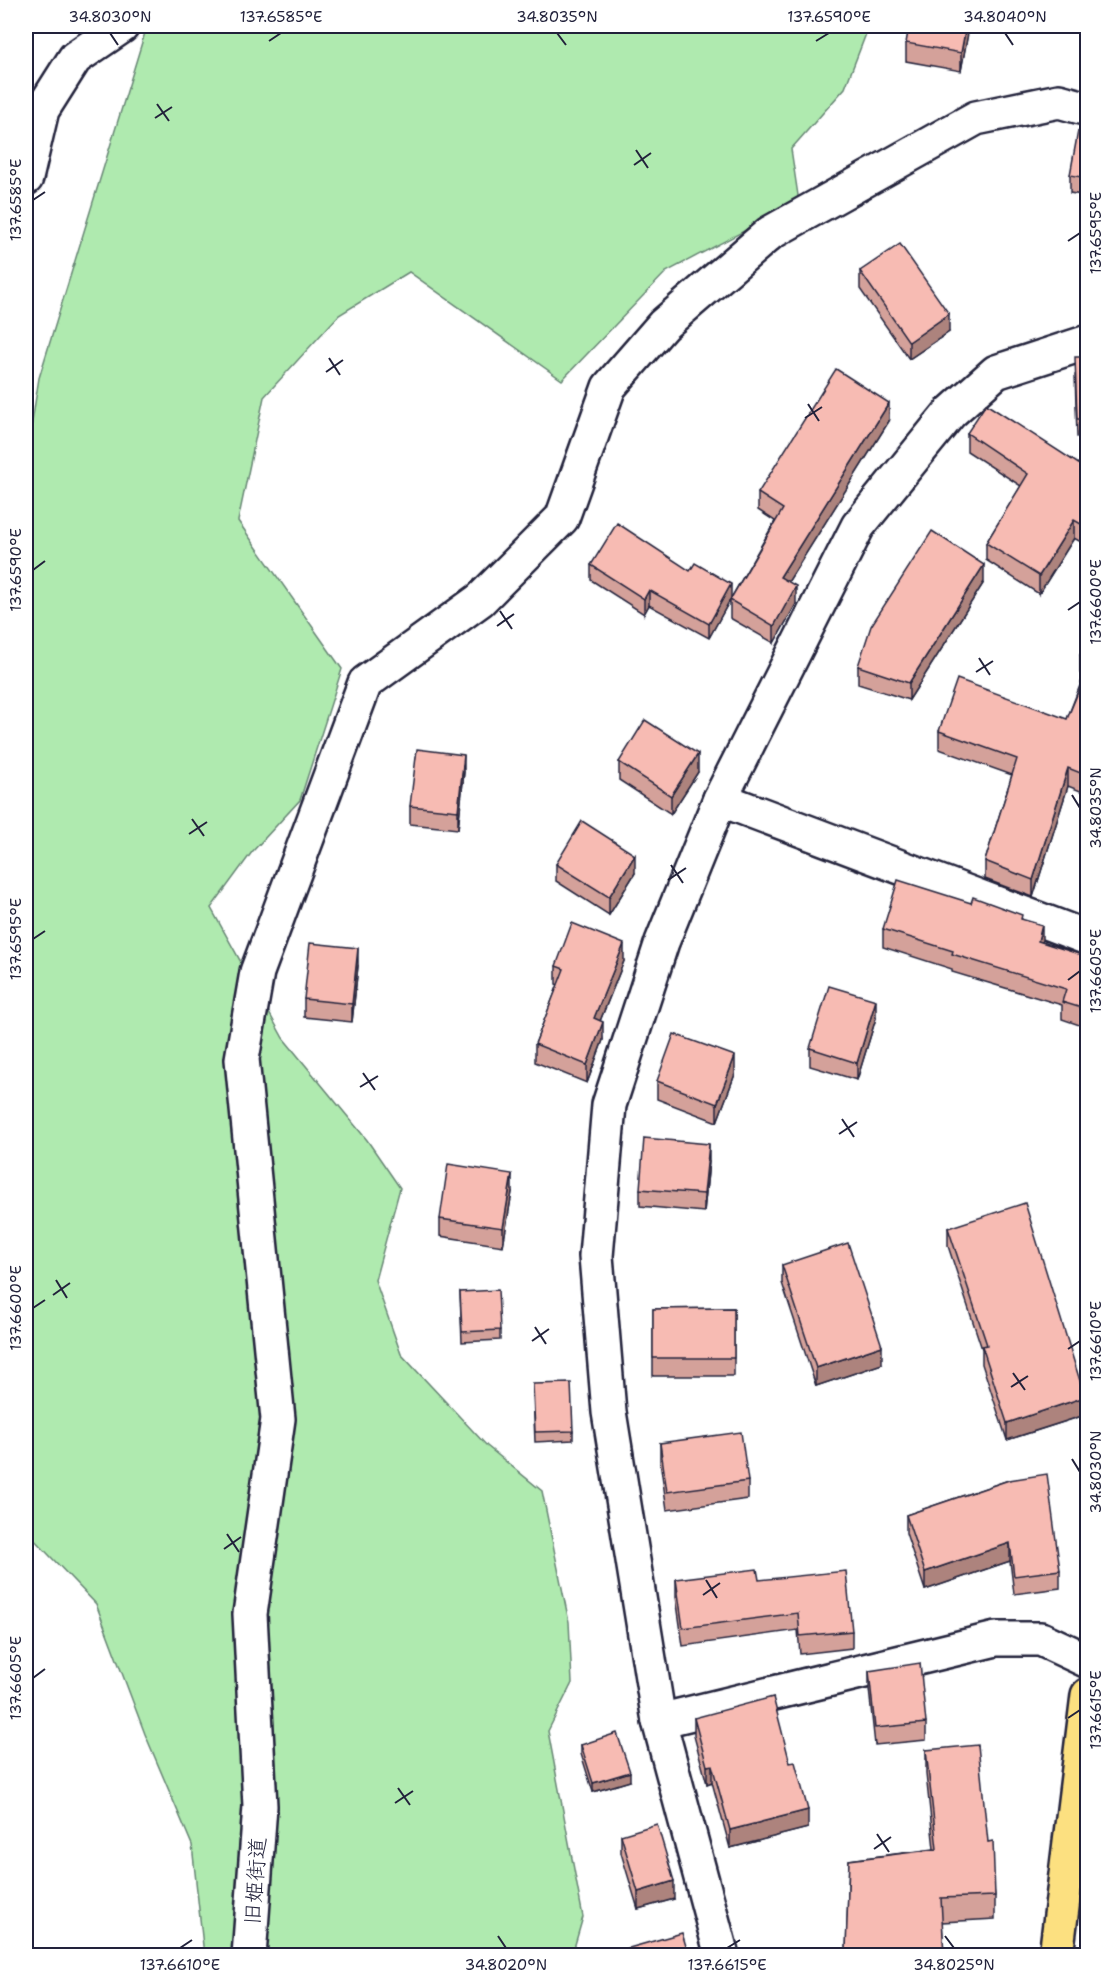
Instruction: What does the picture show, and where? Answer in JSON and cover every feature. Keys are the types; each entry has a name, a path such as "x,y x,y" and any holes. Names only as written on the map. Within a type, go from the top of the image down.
{"main road":[{"path":"1056,1956 1088,1695"}],"street":[{"path":"26,178 42,110 75,58 122,26"},
{"name":"旧姫街道","path":"249,1956 260,1806 250,1614 278,1419 242,1059 257,972 365,683 480,600 562,518 609,387 663,325 770,233 976,118 1059,101 1088,109"},
{"path":"722,1956 659,1721 609,1412 596,1256 609,1105 662,942 720,799 858,526 950,412 996,372 1088,342"},
{"path":"720,799 1088,938"},
{"path":"659,1721 996,1638 1041,1639 1088,1661"}],"green space":[{"path":"147,26 869,26 845,88 791,149 799,202 666,272 562,380 409,272 339,315 264,397 238,521 342,669 300,800 252,852 211,908 283,1038 367,1140 400,1188 375,1280 401,1354 487,1446 542,1491 569,1622 572,1683 548,1731 583,1917 572,1955 204,1955 192,1845 145,1734 96,1604 26,1531 26,460 39,378"}],"building":[{"path":"909,26 966,26 961,53 906,43"},
{"path":"1078,131 1088,133 1088,178 1070,175"},
{"path":"900,244 949,314 909,342 860,271"},
{"path":"1075,357 1088,357 1088,419 1077,419"},
{"path":"836,369 889,403 780,577 796,586 774,626 730,600 783,509 758,493"},
{"path":"986,404 1088,470 1088,528 1074,520 1039,576 986,543 1028,474 967,433"},
{"path":"617,523 690,571 695,563 731,584 709,624 649,590 644,599 591,565"},
{"path":"932,531 984,565 909,683 858,666 871,626"},
{"path":"1088,643 1088,660 1080,655"},
{"path":"1088,668 1088,776 1068,768 1033,880 985,861 1017,759 939,731 957,679 1067,719"},
{"path":"645,720 698,754 671,796 619,762"},
{"path":"417,749 464,755 458,811 410,806"},
{"path":"582,821 635,855 609,897 556,864"},
{"path":"898,880 971,903 973,897 1022,915 1021,919 1042,925 1038,941 1088,957 1088,1010 1062,1002 1066,989 952,954 953,951 883,929"},
{"path":"572,923 624,944 594,1018 603,1022 587,1065 535,1044 564,969 556,966"},
{"path":"310,943 358,948 352,1004 304,999"},
{"path":"829,986 876,1000 857,1063 810,1048"},
{"path":"674,1034 735,1056 717,1104 657,1081"},
{"path":"644,1138 709,1144 704,1194 640,1189"},
{"path":"448,1164 512,1174 503,1228 440,1219"},
{"path":"1025,1203 1085,1397 1007,1423 982,1346 987,1345 948,1228"},
{"path":"848,1243 882,1346 816,1368 782,1265"},
{"path":"498,1290 500,1330 462,1332 460,1292"},
{"path":"734,1308 734,1358 653,1358 653,1309"},
{"path":"571,1383 573,1431 535,1432 533,1384"},
{"path":"741,1432 748,1481 667,1492 660,1443"},
{"path":"1047,1474 1060,1570 1014,1576 1010,1543 925,1572 906,1515 1009,1480"},
{"path":"757,1569 759,1580 846,1571 852,1631 800,1636 798,1613 683,1628 676,1579"},
{"path":"920,1663 926,1723 875,1728 869,1671"},
{"path":"773,1697 790,1763 795,1762 808,1810 730,1830 712,1765 707,1766 694,1718"},
{"path":"26,1712 29,1729 26,1729"},
{"path":"617,1733 630,1772 593,1783 581,1745"},
{"path":"978,1745 988,1842 993,1841 995,1896 941,1898 944,1956 902,1956 846,1950 849,1860 937,1849 926,1750"},
{"path":"657,1824 674,1881 638,1892 621,1835"},
{"path":"682,1933 689,1956 601,1956"}]}
